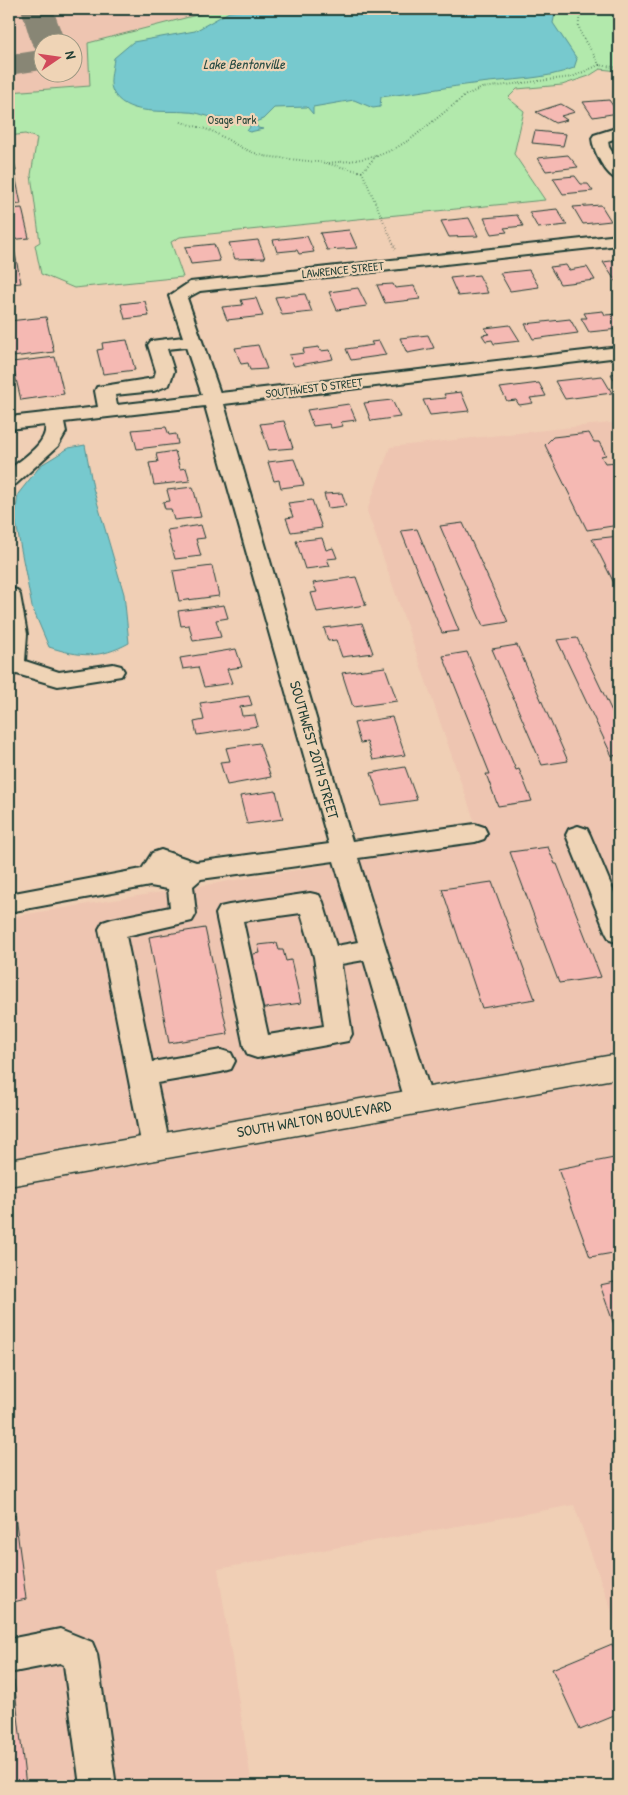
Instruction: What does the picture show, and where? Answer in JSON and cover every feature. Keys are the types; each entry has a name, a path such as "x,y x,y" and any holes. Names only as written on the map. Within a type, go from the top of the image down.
{"main road":[{"name":"SOUTH WALTON BOULEVARD","path":"9,1173 619,1066"}],"street":[{"path":"619,132 600,138 600,147 619,174"},
{"name":"LAWRENCE STREET","path":"213,399 178,296 196,286 619,240"},
{"path":"108,411 104,390 162,382 165,371 157,345 193,340"},
{"name":"SOUTHWEST D STREET","path":"9,423 619,352"},
{"name":"SOUTHWEST 20TH STREET","path":"213,399 343,850 419,1100"},
{"path":"9,480 51,442 56,432 53,418"},
{"path":"9,595 18,653 11,667 58,679 113,671"},
{"path":"9,903 150,877 188,876 343,850 475,834"},
{"path":"578,836 619,933"},
{"path":"156,1147 112,929 183,914 188,876"},
{"path":"310,902 327,957 339,1034 257,1047 229,914 310,902"},
{"path":"327,957 373,949"},
{"path":"141,1075 221,1060"},
{"path":"9,1656 60,1646 80,1654 98,1786"}],"path":[{"path":"583,9 576,18 577,27 596,55 599,65"},
{"path":"326,164 377,156 411,139 466,95 495,86 572,77 599,65 619,68"},
{"path":"181,122 212,131 244,149 263,156 326,164 362,172"},
{"path":"362,172 377,156"},
{"path":"362,172 402,264"}],"shaded area":[{"path":"9,9 220,9 88,43 91,86 17,93 9,92"},
{"path":"619,422 619,1632 574,1505 218,1569 252,1786 9,1786 9,917 481,840 367,511 390,447"}],"green space":[{"name":"Osage Park","path":"220,9 619,9 619,71 600,69 589,76 562,85 517,89 508,98 524,111 514,154 545,200 180,237 171,242 183,277 74,288 41,274 35,245 40,242 31,175 37,138 25,134 9,136 9,92 90,86 88,43"}],"water":[{"name":"Lake Bentonville","path":"256,9 556,9 553,23 577,59 574,68 551,75 381,97 380,107 373,108 354,100 313,107 313,114 307,107 274,108 263,119 255,122 258,128 263,129 250,132 247,131 250,127 248,119 217,118 191,112 149,111 130,106 122,102 115,95 111,87 114,58 133,42 195,31 229,12"},
{"path":"85,445 93,488 124,594 129,643 109,652 90,655 70,653 49,647 32,607 15,518 18,494 41,465 69,448"}],"building":[{"path":"609,100 618,113 593,117 583,102"},
{"path":"561,104 575,112 561,116 567,120 555,123 536,112"},
{"path":"535,131 566,134 563,146 532,143"},
{"path":"9,143 16,171 9,172"},
{"path":"568,155 578,167 546,171 538,158"},
{"path":"15,175 21,204 9,205 9,176"},
{"path":"575,176 581,184 588,184 593,191 563,194 553,178"},
{"path":"601,205 611,221 583,224 573,207"},
{"path":"22,208 29,238 9,240 9,209"},
{"path":"557,209 567,225 538,228 529,212"},
{"path":"517,215 523,226 504,228 507,232 492,234 484,218"},
{"path":"469,218 478,236 449,237 441,221"},
{"path":"349,230 357,248 327,250 320,233"},
{"path":"307,236 314,252 299,254 297,250 277,252 273,240"},
{"path":"258,240 265,258 235,259 229,243"},
{"path":"9,244 13,244 21,283 9,284"},
{"path":"214,244 220,261 191,264 185,247"},
{"path":"619,260 619,281 616,282 603,262"},
{"path":"566,265 569,270 587,267 595,280 560,284 550,267"},
{"path":"529,270 539,287 510,291 500,273"},
{"path":"479,275 488,293 458,296 450,278"},
{"path":"393,284 395,288 414,286 420,299 385,303 377,285"},
{"path":"358,288 367,306 337,310 329,292"},
{"path":"305,294 312,312 282,315 275,297"},
{"path":"256,298 263,316 227,320 222,307 243,305 241,300"},
{"path":"145,301 149,316 125,319 121,304"},
{"path":"603,311 605,315 619,314 619,329 589,332 581,318 587,318 584,313"},
{"path":"46,317 54,352 12,357 9,321"},
{"path":"570,319 578,333 533,339 525,324"},
{"path":"510,325 520,341 494,344 492,340 486,341 482,335 489,334 485,328"},
{"path":"428,335 434,348 407,353 400,338"},
{"path":"127,340 135,370 103,374 97,350 103,349 102,343"},
{"path":"379,341 386,355 351,360 346,349 373,345 371,342"},
{"path":"258,345 267,369 250,370 248,363 241,364 235,348"},
{"path":"319,347 320,351 330,350 333,359 294,366 289,355 304,353 303,349"},
{"path":"55,357 64,394 21,400 12,362"},
{"path":"619,373 619,389 611,374"},
{"path":"602,376 612,393 565,399 555,381"},
{"path":"539,383 546,396 530,398 533,403 519,405 516,400 507,401 500,388"},
{"path":"461,392 469,411 430,415 423,400 446,398 444,394"},
{"path":"392,400 400,417 371,421 364,403"},
{"path":"349,404 356,420 341,422 343,426 331,428 329,424 313,426 307,410"},
{"path":"284,421 293,448 269,450 260,424"},
{"path":"166,427 169,435 176,434 178,444 137,449 132,430"},
{"path":"589,433 594,442 599,442 606,455 601,456 605,463 619,462 619,525 587,530 545,445 553,437"},
{"path":"175,451 180,469 186,468 190,481 154,485 149,463 158,462 156,454"},
{"path":"294,459 304,485 281,488 279,480 274,481 268,462"},
{"path":"193,487 201,517 174,520 171,509 165,509 163,502 170,501 167,490"},
{"path":"342,493 346,506 328,508 324,494"},
{"path":"312,500 322,528 291,532 286,518 293,517 288,503"},
{"path":"463,523 508,622 483,626 440,526"},
{"path":"201,525 205,538 196,539 201,556 175,559 167,530"},
{"path":"417,529 459,631 442,633 401,531"},
{"path":"619,536 619,593 592,539"},
{"path":"322,538 326,550 333,548 337,558 327,559 330,566 305,569 296,541"},
{"path":"212,566 219,596 179,601 173,571"},
{"path":"356,577 366,605 317,612 311,593 317,592 313,583"},
{"path":"224,605 228,618 216,620 221,637 193,641 189,625 181,626 178,611"},
{"path":"362,623 373,653 342,657 336,640 328,641 324,628"},
{"path":"577,638 619,726 619,755 612,756 557,640"},
{"path":"517,645 568,761 542,765 492,649"},
{"path":"236,649 242,667 227,669 232,683 204,687 198,667 183,669 180,658"},
{"path":"467,652 516,770 519,769 532,801 498,806 486,774 490,774 443,656"},
{"path":"385,667 397,701 353,707 342,673"},
{"path":"249,696 252,705 240,707 242,716 255,715 258,726 197,735 194,722 204,720 200,703"},
{"path":"392,717 405,755 373,760 367,742 360,743 354,723"},
{"path":"259,743 271,777 227,785 220,762 230,761 226,748"},
{"path":"405,767 417,800 382,805 371,773"},
{"path":"276,791 283,819 247,824 240,796"},
{"path":"548,847 555,864 557,864 601,977 559,983 510,852"},
{"path":"492,882 535,999 482,1008 442,889"},
{"path":"205,928 228,1034 169,1043 149,937"},
{"path":"277,943 279,950 283,950 286,961 291,960 301,1003 259,1009 250,966 255,965 253,954 260,953 258,945"},
{"path":"619,1157 619,1252 590,1257 558,1169"},
{"path":"619,1281 619,1335 618,1336 600,1285"},
{"path":"15,1515 26,1599 9,1603 9,1516"},
{"path":"612,1644 619,1659 619,1714 580,1730 552,1669"},
{"path":"14,1681 26,1786 9,1786 9,1682"}],"taxiway":[{"path":"37,9 45,32"},
{"path":"9,65 32,62"}]}
